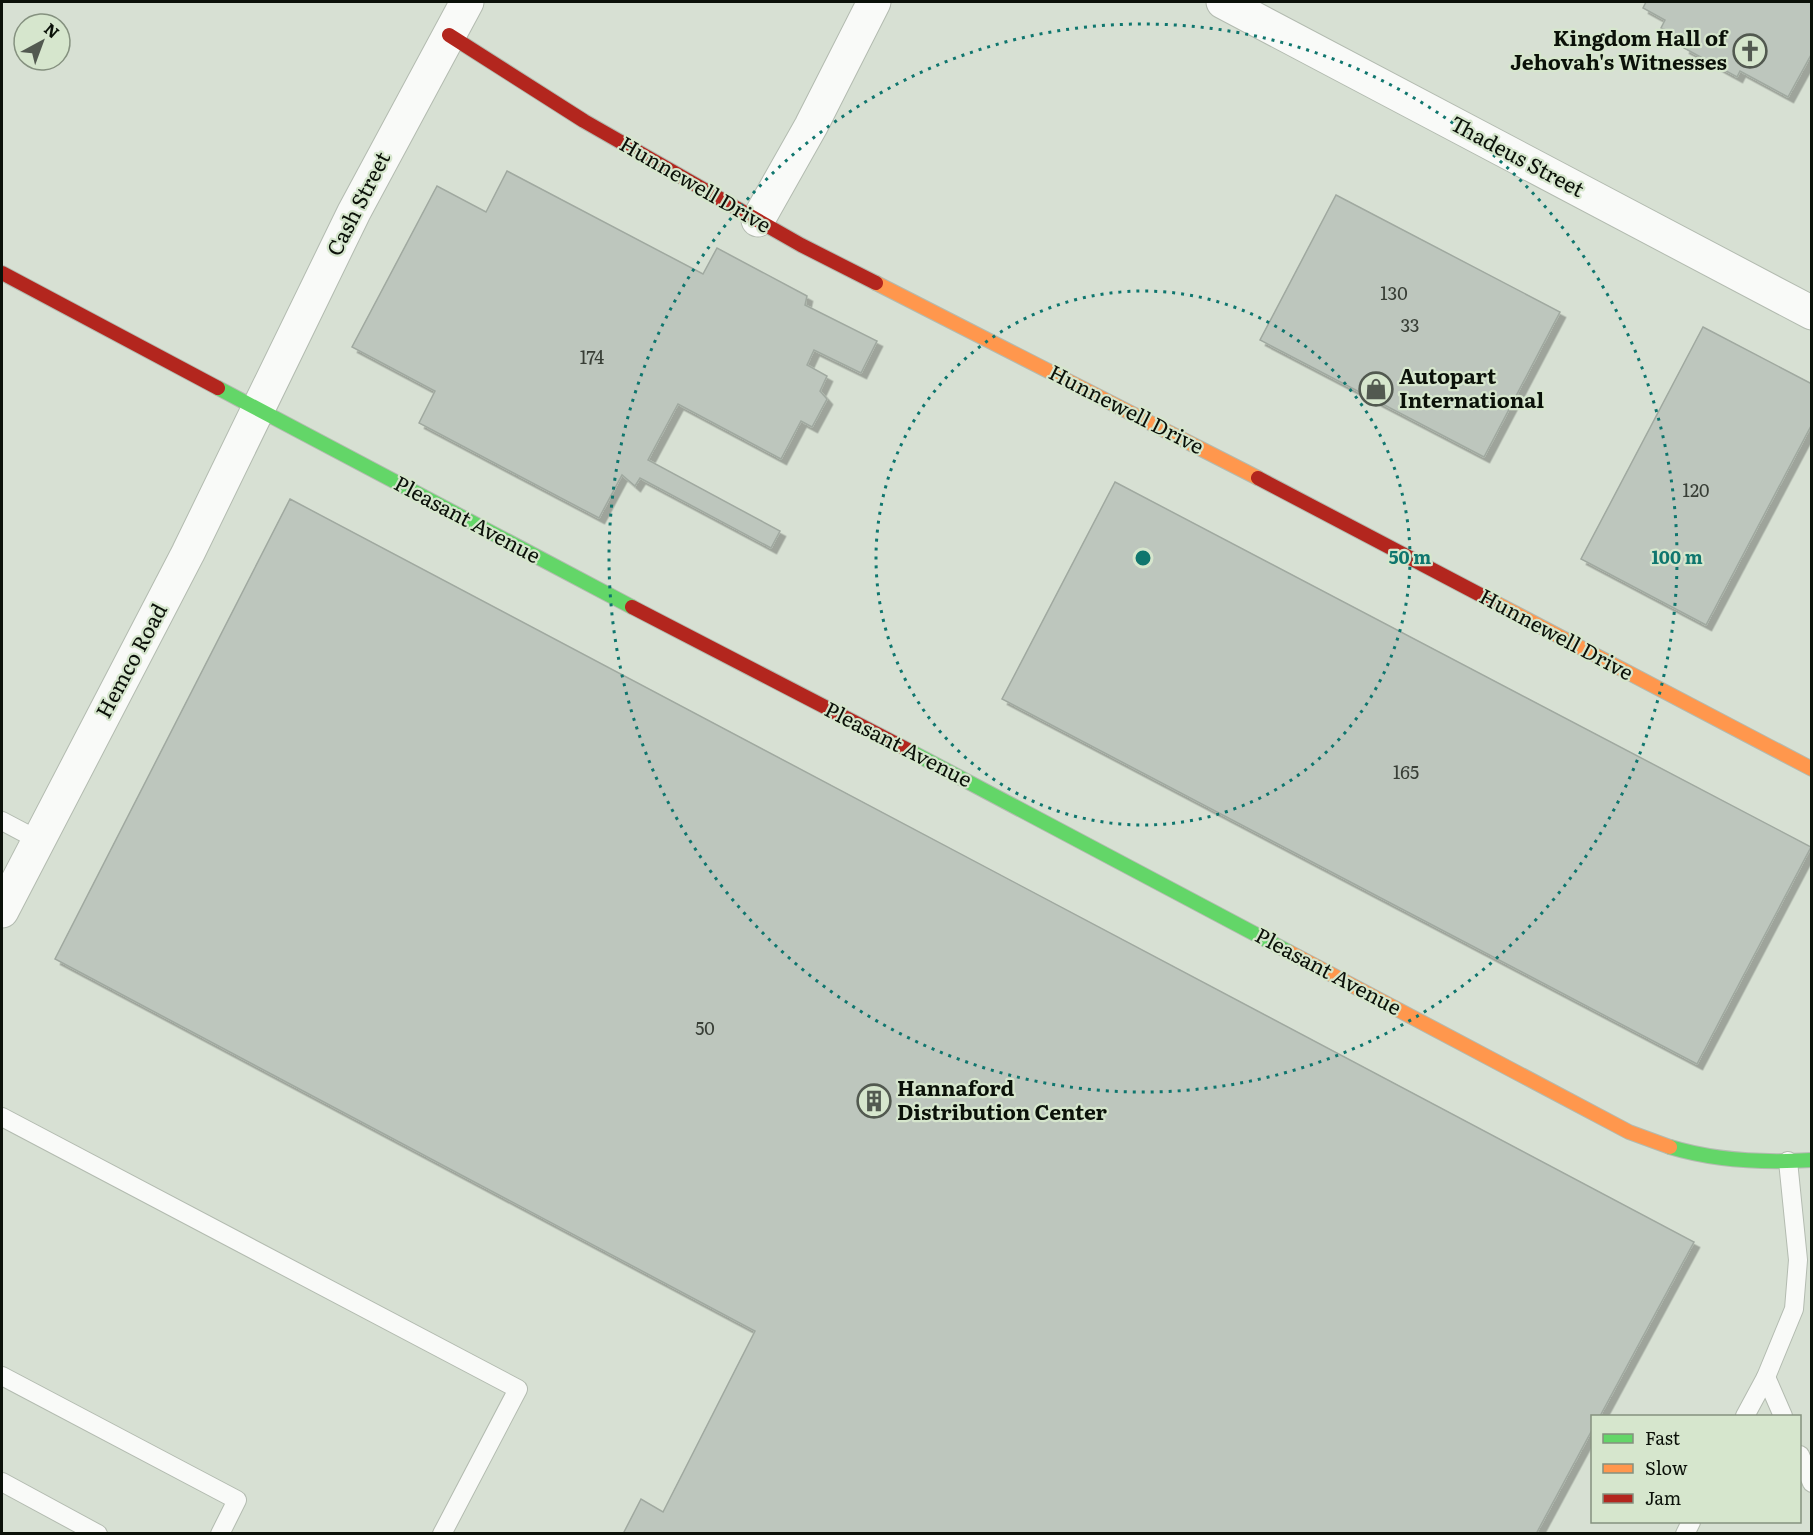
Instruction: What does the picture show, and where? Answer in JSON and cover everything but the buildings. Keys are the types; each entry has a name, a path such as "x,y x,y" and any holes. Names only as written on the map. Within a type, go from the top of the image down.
{"street":[{"name":"Cash Street","path":"258,409 354,212 467,2"},
{"path":"758,220 811,126 874,2"},
{"name":"Thadeus Street","path":"1223,2 1812,313"},
{"name":"Hunnewell Drive","path":"449,35 584,122 801,245 1170,432 1812,769"},
{"name":"Pleasant Avenue","path":"2,273 420,496 977,786 1629,1132 1689,1152 1709,1156 1788,1161 1812,1160"},
{"name":"Hemco Road","path":"2,910 188,553 258,409"}],"lane":[{"path":"2,821 38,840"},
{"path":"2,1117 518,1389 442,1533"},
{"path":"1746,1415 1803,1308 1788,1161"},
{"path":"2,1376 237,1500 220,1533"},
{"path":"1766,1377 1783,1415"},
{"path":"1801,1457 1812,1483"},
{"path":"2,1482 98,1533"}],"traffic: fast":[{"path":"218,388 632,607"},
{"path":"908,750 1289,952"},
{"path":"1670,1147 1687,1152 1740,1160 1812,1160"}],"traffic: slow":[{"path":"876,283 1258,478"},
{"path":"1492,601 1812,769"},
{"path":"1289,952 1629,1132 1670,1147"}],"traffic: jam":[{"path":"449,35 584,121 801,245 876,283"},
{"path":"2,273 218,388"},
{"path":"1258,478 1492,601"},
{"path":"632,607 908,750"}],"place":[{"name":"Kingdom Hall of Jehovah's Witnesses","path":"1750,51"},
{"name":"Autopart International","path":"1376,389"},
{"name":"Hannaford Distribution Center","path":"874,1101"}]}
